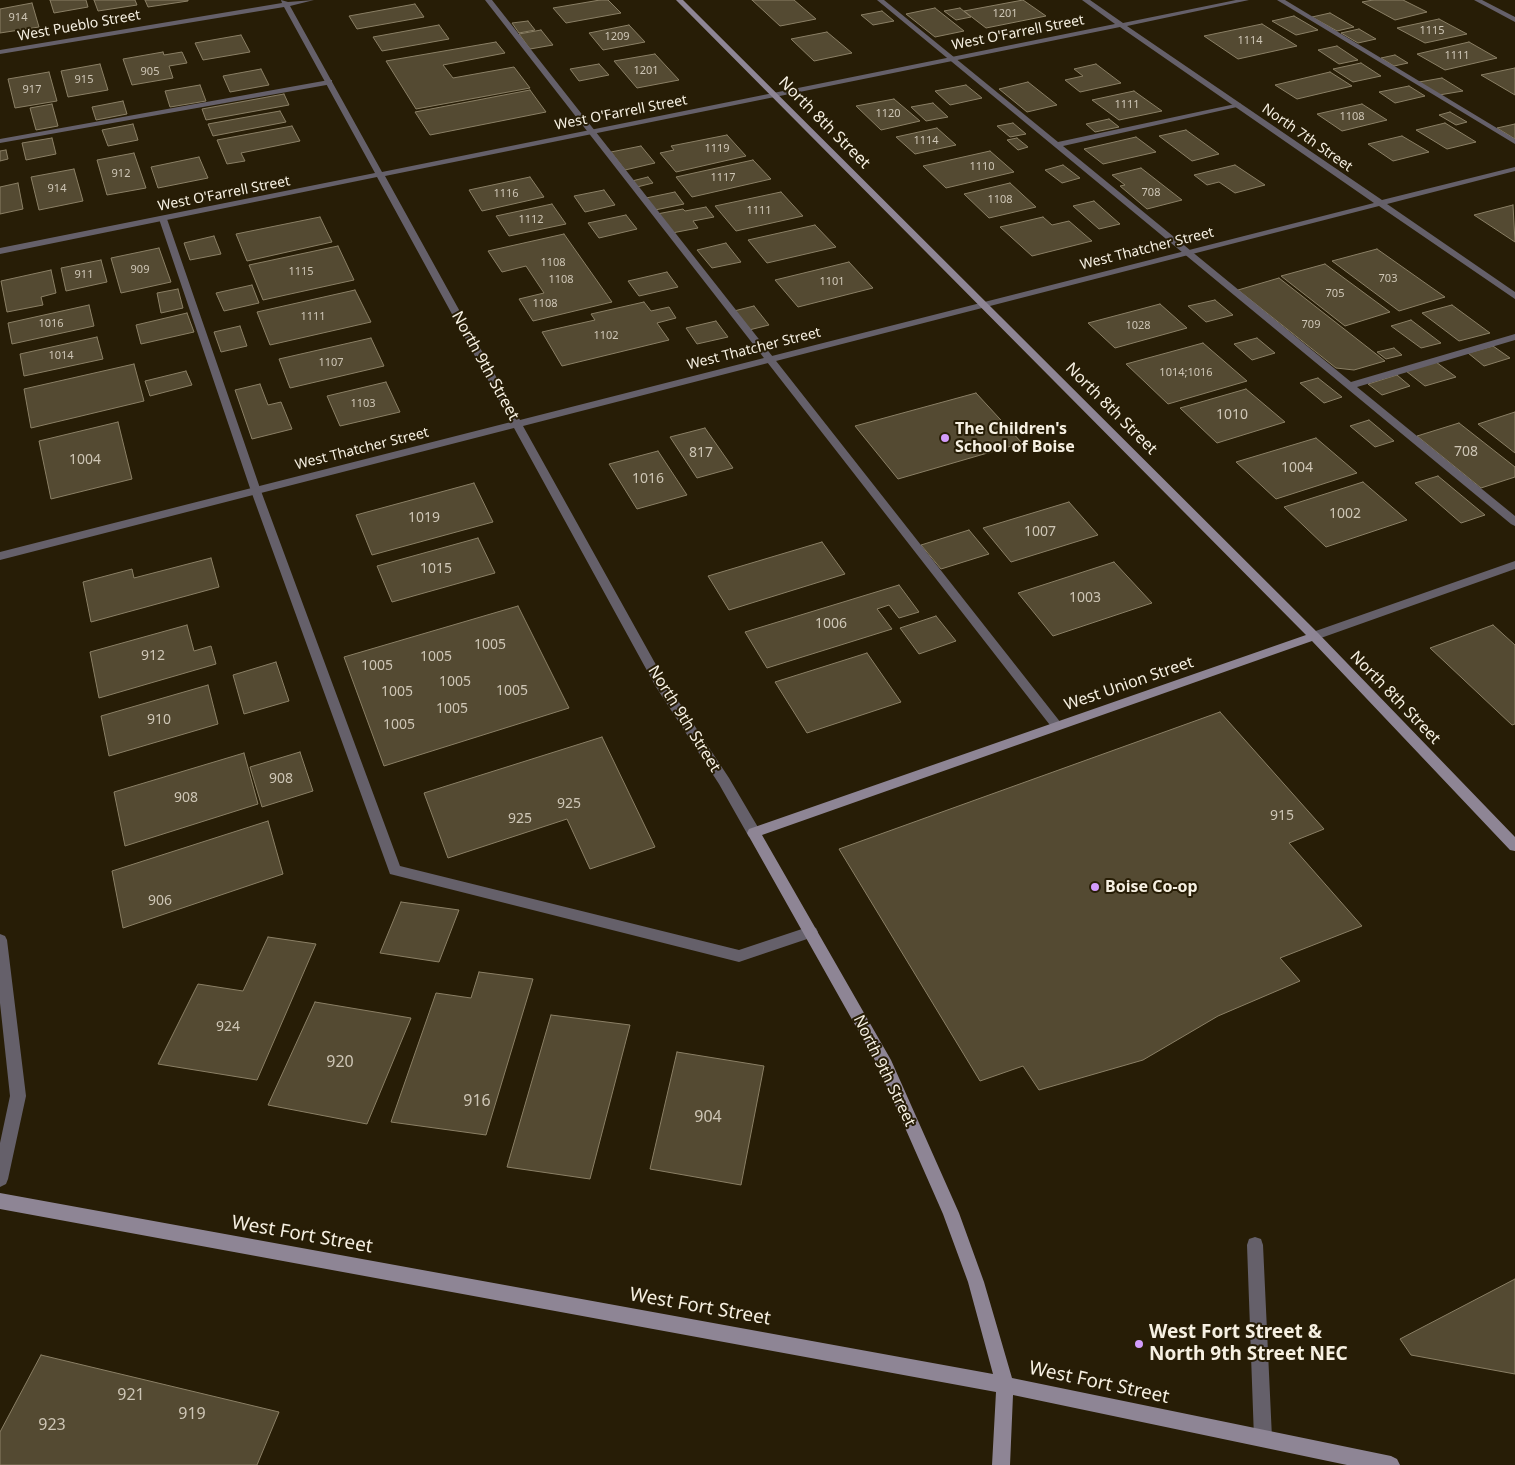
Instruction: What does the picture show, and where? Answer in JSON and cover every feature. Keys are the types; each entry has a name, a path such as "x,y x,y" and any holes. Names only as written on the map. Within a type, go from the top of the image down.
{"street":[{"name":"West Pueblo Street","path":"0,52 285,2 310,0"},
{"path":"488,0 1057,726"},
{"name":"North 8th Street","path":"679,0 1314,636 1515,846"},
{"path":"880,0 1515,522"},
{"name":"North 7th Street","path":"1085,0 1515,296"},
{"name":"West O'Farrell Street","path":"0,251 1246,0"},
{"path":"1280,0 1515,142"},
{"path":"1477,0 1515,20"},
{"name":"North 9th Street","path":"285,2 660,684 724,781 882,1060 951,1213 976,1282 1005,1385 1001,1465"},
{"path":"0,141 329,82"},
{"path":"1057,145 1237,105"},
{"name":"West Thatcher Street","path":"0,556 1515,169"},
{"path":"163,219 256,491 396,870 739,956 811,932"},
{"path":"1350,386 1515,337"},
{"name":"West Union Street","path":"754,833 1515,565"},
{"path":"0,940 18,1096 0,1179"},
{"name":"West Fort Street","path":"0,1201 1005,1385 1391,1465"},
{"path":"1255,1245 1263,1438"}],"building":[{"path":"50,0 86,0 88,7 54,13"},
{"path":"94,0 135,0 137,5 98,11"},
{"path":"145,0 188,0 188,1 148,7"},
{"path":"608,0 621,13 566,23 553,8"},
{"path":"752,0 794,0 816,19 780,26"},
{"path":"1023,0 1046,16 986,28 964,11"},
{"path":"1403,0 1427,12 1395,20 1362,2"},
{"path":"32,3 39,27 0,33 0,9"},
{"path":"415,4 424,17 357,29 349,16"},
{"path":"935,8 964,31 935,37 906,14"},
{"path":"960,8 971,17 956,20 944,11"},
{"path":"882,11 894,21 873,25 861,15"},
{"path":"1330,13 1354,27 1337,31 1312,17"},
{"path":"1294,16 1318,30 1296,35 1272,21"},
{"path":"1439,19 1467,34 1425,43 1397,28"},
{"path":"528,21 535,30 519,33 512,23"},
{"path":"1262,24 1297,46 1238,59 1204,36"},
{"path":"439,25 449,39 382,51 373,37"},
{"path":"629,25 645,42 603,50 589,33"},
{"path":"1359,29 1376,39 1358,43 1341,33"},
{"path":"541,30 553,45 530,49 519,34"},
{"path":"827,32 852,53 814,61 791,39"},
{"path":"241,35 250,52 203,60 195,43"},
{"path":"496,42 505,53 443,65 453,78 514,67 530,88 416,109 386,61"},
{"path":"1469,42 1497,58 1445,70 1417,54"},
{"path":"1337,46 1358,60 1339,64 1318,50"},
{"path":"163,52 164,55 182,52 187,63 169,66 173,78 132,85 123,59"},
{"path":"655,54 679,80 637,88 614,61"},
{"path":"1395,55 1408,63 1394,66 1381,58"},
{"path":"1361,63 1381,76 1353,82 1333,69"},
{"path":"100,64 108,90 68,97 61,71"},
{"path":"599,64 609,75 579,81 570,69"},
{"path":"1096,64 1121,83 1080,92 1065,80 1083,76 1074,69"},
{"path":"1515,68 1515,95 1481,75"},
{"path":"261,69 269,85 230,92 223,76"},
{"path":"49,72 57,101 15,108 8,79"},
{"path":"1330,72 1352,86 1297,99 1275,85"},
{"path":"1442,78 1463,91 1439,95 1419,82"},
{"path":"1028,82 1057,105 1027,112 999,89"},
{"path":"200,85 206,101 170,107 165,91"},
{"path":"966,85 982,98 950,105 935,91"},
{"path":"1409,86 1425,96 1395,103 1379,92"},
{"path":"530,90 546,112 430,135 415,112"},
{"path":"1134,91 1162,111 1119,120 1092,100"},
{"path":"284,94 289,105 206,120 202,109"},
{"path":"894,99 920,121 881,130 856,106"},
{"path":"123,101 127,114 96,120 92,107"},
{"path":"933,103 948,117 926,121 911,107"},
{"path":"52,104 58,126 36,130 30,108"},
{"path":"1362,104 1387,120 1342,131 1317,114"},
{"path":"280,111 286,122 213,136 208,124"},
{"path":"1450,112 1467,122 1456,125 1439,115"},
{"path":"1109,119 1119,127 1095,132 1086,124"},
{"path":"1013,123 1026,134 1010,137 997,126"},
{"path":"1445,123 1476,142 1447,149 1416,130"},
{"path":"133,124 138,140 108,146 102,130"},
{"path":"1515,124 1515,139 1497,128"},
{"path":"292,126 300,141 241,153 245,161 227,164 217,140"},
{"path":"937,128 956,145 915,154 896,137"},
{"path":"1186,130 1219,154 1192,161 1159,136"},
{"path":"727,135 746,156 676,172 660,153 674,150 671,146"},
{"path":"1402,136 1429,152 1393,161 1368,144"},
{"path":"1136,137 1156,152 1103,164 1084,149"},
{"path":"52,138 56,154 26,160 22,143"},
{"path":"1017,138 1028,147 1018,150 1007,140"},
{"path":"641,146 655,163 625,170 611,152"},
{"path":"6,150 8,159 0,161 0,151"},
{"path":"990,151 1014,172 946,188 923,166"},
{"path":"134,153 146,188 107,195 97,160"},
{"path":"199,157 208,178 158,188 151,167"},
{"path":"753,160 771,179 692,197 676,177"},
{"path":"1063,165 1080,178 1062,183 1045,170"},
{"path":"1235,165 1265,185 1235,193 1219,182 1207,185 1194,175"},
{"path":"1141,168 1182,200 1147,209 1120,186 1125,185 1112,175"},
{"path":"74,169 83,201 39,210 31,177"},
{"path":"530,177 544,197 482,211 469,190"},
{"path":"648,177 653,183 637,187 632,181"},
{"path":"18,183 23,209 0,214 0,187"},
{"path":"1010,183 1036,207 989,218 964,194"},
{"path":"604,190 615,205 585,212 574,196"},
{"path":"675,192 684,204 655,210 646,198"},
{"path":"781,192 803,216 736,231 715,206"},
{"path":"1094,201 1120,224 1099,229 1073,206"},
{"path":"552,204 566,224 509,236 496,216"},
{"path":"1513,205 1515,242 1474,215"},
{"path":"706,207 714,217 693,221 698,228 672,233 657,214 683,209 685,211"},
{"path":"626,215 637,229 599,238 588,223"},
{"path":"320,217 332,242 247,261 236,234"},
{"path":"1043,217 1052,225 1069,221 1092,241 1032,256 1000,227"},
{"path":"815,225 836,247 767,263 748,240"},
{"path":"564,234 612,302 533,321 519,299 544,293 526,266 502,272 488,251"},
{"path":"214,236 221,254 190,260 184,243"},
{"path":"726,243 741,262 712,268 697,250"},
{"path":"338,246 354,280 263,300 249,265"},
{"path":"159,248 171,282 121,293 111,258"},
{"path":"1377,249 1445,297 1399,311 1332,261"},
{"path":"101,260 107,282 66,291 61,268"},
{"path":"849,262 873,288 798,307 775,280"},
{"path":"1325,264 1390,312 1345,326 1281,276"},
{"path":"51,270 56,293 41,297 43,305 7,312 1,281"},
{"path":"667,272 678,287 639,296 628,281"},
{"path":"1279,278 1385,361 1354,370 1336,368 1238,290"},
{"path":"252,285 259,303 224,311 216,293"},
{"path":"178,289 183,308 161,313 157,293"},
{"path":"355,290 371,322 270,345 257,312"},
{"path":"1215,300 1233,315 1206,322 1188,306"},
{"path":"644,302 651,311 669,307 676,318 657,323 669,340 562,366 542,332 595,320 591,314"},
{"path":"1160,304 1187,328 1115,348 1088,323"},
{"path":"89,305 94,326 12,344 8,323"},
{"path":"1452,305 1490,333 1459,341 1422,313"},
{"path":"754,306 769,325 749,330 734,311"},
{"path":"187,313 194,332 141,344 136,325"},
{"path":"1411,320 1441,343 1421,348 1391,326"},
{"path":"716,321 728,337 697,344 686,328"},
{"path":"240,326 247,346 221,352 214,332"},
{"path":"97,337 103,359 24,376 20,354"},
{"path":"371,338 384,366 290,388 279,359"},
{"path":"1257,338 1275,353 1252,360 1234,344"},
{"path":"1203,343 1247,381 1168,404 1126,364"},
{"path":"1493,346 1510,358 1484,366 1468,353"},
{"path":"1394,348 1402,355 1386,359 1377,352"},
{"path":"1436,362 1456,377 1425,386 1406,371"},
{"path":"134,364 144,401 31,428 24,389"},
{"path":"186,371 192,385 150,396 145,381"},
{"path":"1397,375 1410,386 1382,395 1368,384"},
{"path":"1318,378 1342,397 1324,403 1300,383"},
{"path":"386,382 400,412 340,426 327,396"},
{"path":"260,384 268,405 281,402 292,429 252,439 235,390"},
{"path":"1246,389 1285,422 1217,443 1180,408"},
{"path":"976,393 1022,443 898,479 855,426"},
{"path":"1515,412 1515,453 1478,424"},
{"path":"1369,420 1394,441 1375,447 1350,426"},
{"path":"118,422 132,479 51,499 39,441"},
{"path":"1459,423 1515,467 1515,477 1481,488 1417,436"},
{"path":"705,428 733,468 697,478 670,437"},
{"path":"1316,438 1357,473 1276,499 1236,462"},
{"path":"658,451 687,495 637,509 609,464"},
{"path":"1438,476 1485,515 1461,523 1415,483"},
{"path":"1363,482 1407,520 1326,547 1284,507"},
{"path":"474,483 493,522 372,555 356,515"},
{"path":"1069,502 1098,535 1011,562 983,528"},
{"path":"969,530 989,554 941,569 921,545"},
{"path":"478,538 495,573 392,602 377,566"},
{"path":"822,542 845,574 729,610 708,576"},
{"path":"211,558 219,587 91,622 83,582 132,569 134,578"},
{"path":"1114,562 1152,603 1053,636 1018,593"},
{"path":"899,585 919,612 899,618 889,605 877,609 892,629 767,668 745,632"},
{"path":"518,606 569,708 384,766 344,657"},
{"path":"936,616 956,641 919,654 900,628"},
{"path":"187,625 194,651 211,646 216,664 99,698 90,652"},
{"path":"1493,625 1515,645 1515,724 1512,725 1430,648"},
{"path":"867,653 901,702 807,733 775,682"},
{"path":"276,662 289,701 244,714 233,675"},
{"path":"208,685 218,724 109,756 101,716"},
{"name":"Boise Co-op","path":"1220,712 1324,829 1289,843 1362,926 1280,958 1300,981 1218,1016 1143,1060 1039,1090 1023,1066 980,1081 839,849"},
{"path":"602,737 655,847 590,869 567,819 448,858 424,793"},
{"path":"300,752 313,791 262,807 250,767"},
{"path":"244,753 258,804 125,846 114,792"},
{"path":"268,821 283,874 123,928 112,871"},
{"path":"401,902 459,910 439,962 380,953"},
{"path":"268,937 316,944 257,1080 158,1064 198,984 243,991"},
{"path":"479,972 533,979 486,1135 391,1122 436,993 471,998"},
{"path":"315,1002 411,1018 367,1124 268,1105"},
{"path":"551,1015 630,1025 590,1179 507,1167"},
{"path":"677,1052 764,1066 741,1185 650,1169"},
{"path":"1515,1279 1515,1374 1411,1355 1400,1339"},
{"path":"41,1355 279,1412 257,1465 0,1465 0,1432"}],"place":[{"name":"The Children's School of Boise","path":"945,438"},
{"name":"Boise Co-op","path":"1095,887"},
{"name":"West Fort Street & North 9th Street NEC","path":"1139,1344"}]}
